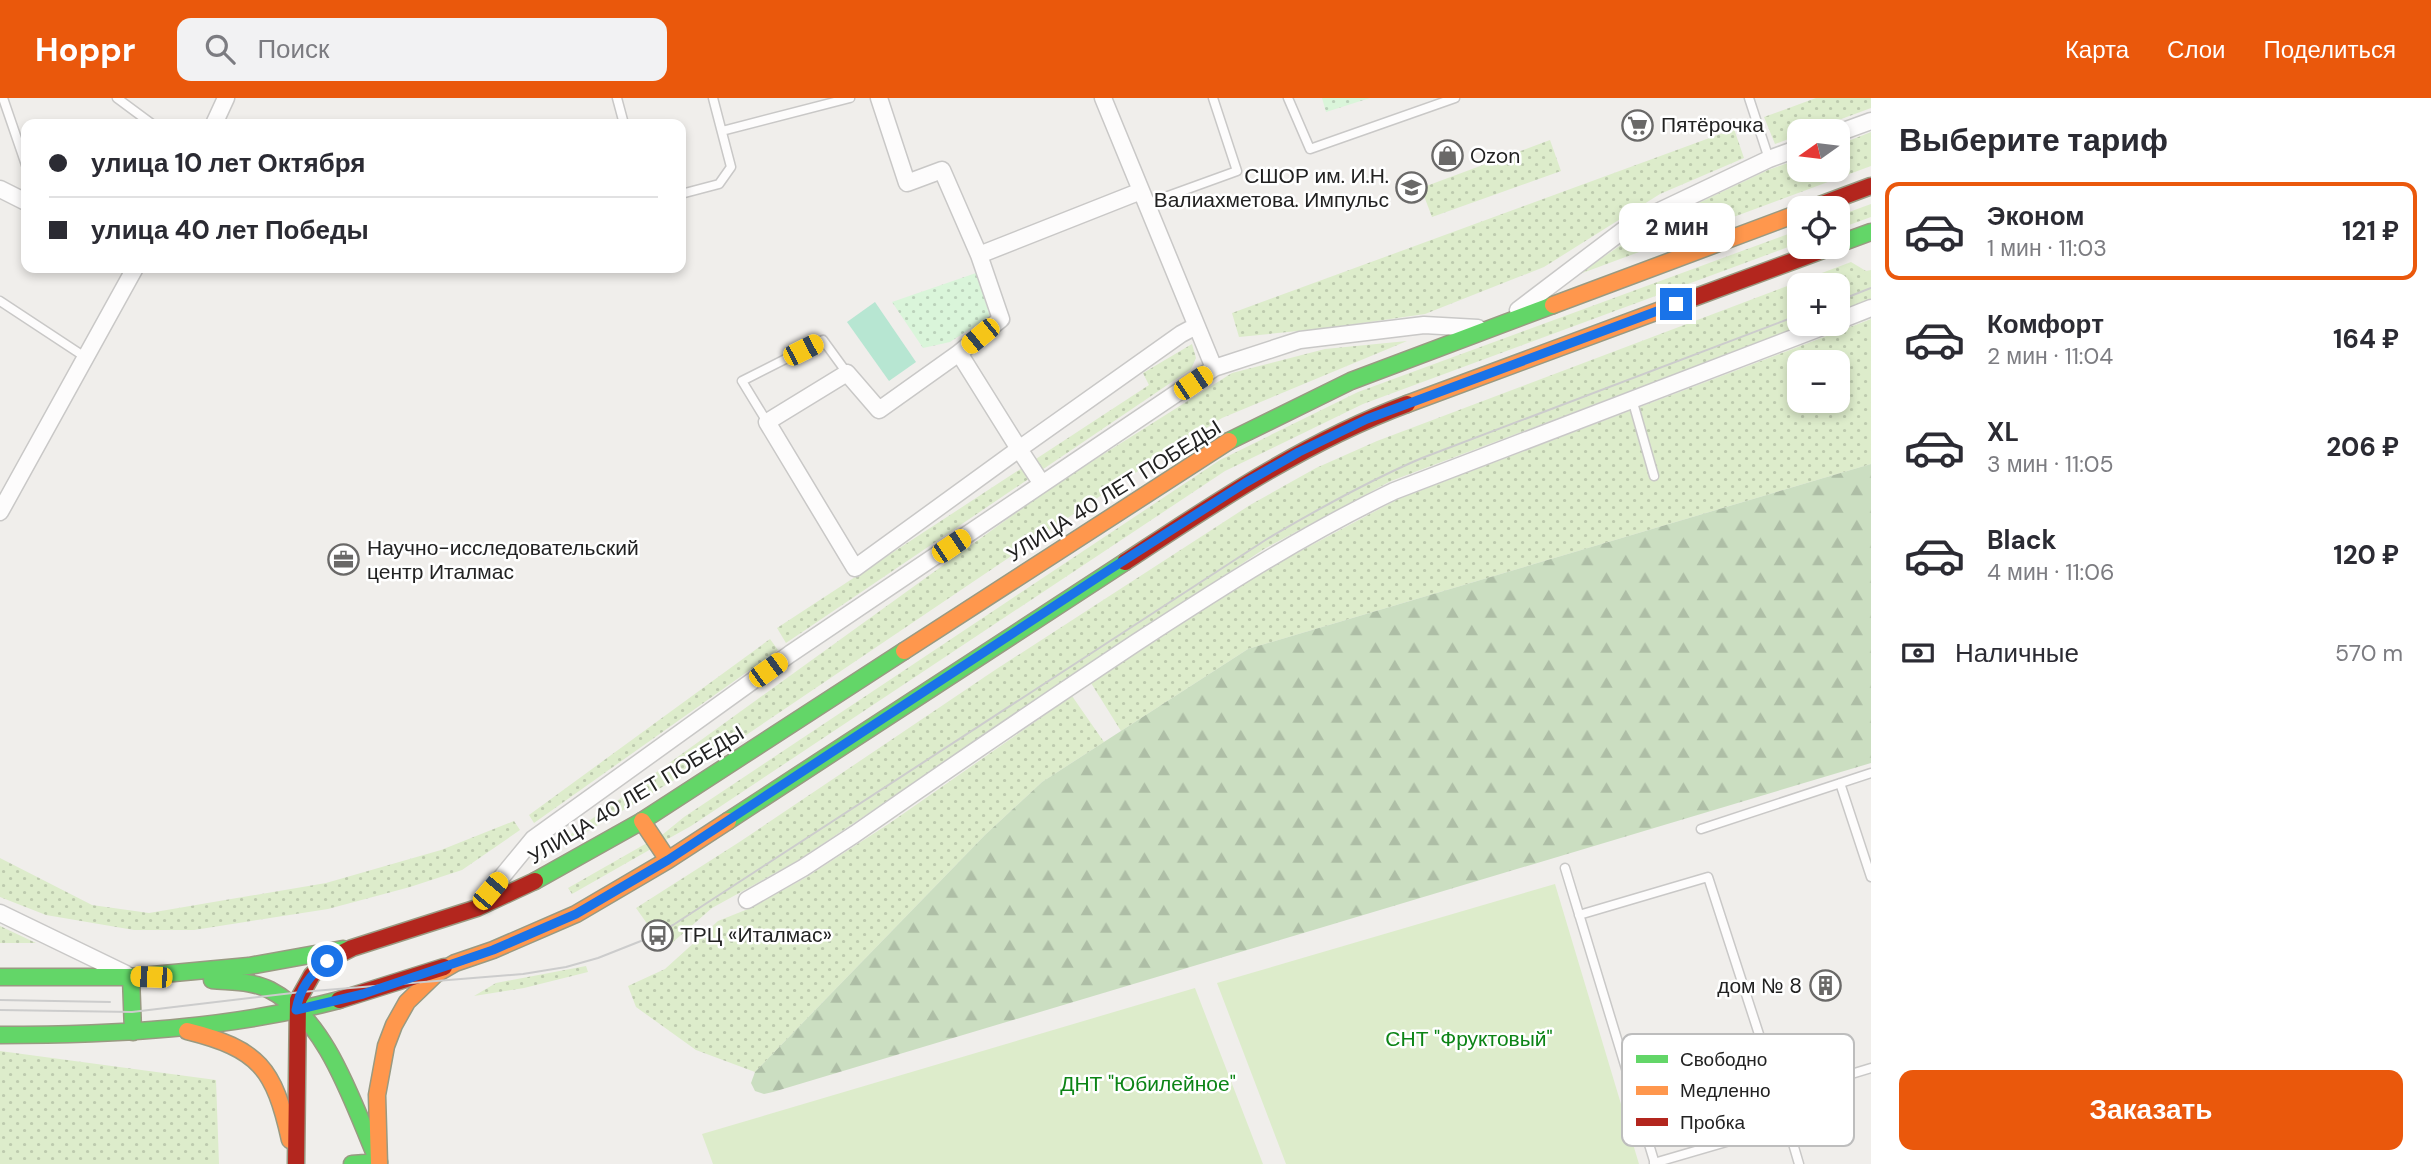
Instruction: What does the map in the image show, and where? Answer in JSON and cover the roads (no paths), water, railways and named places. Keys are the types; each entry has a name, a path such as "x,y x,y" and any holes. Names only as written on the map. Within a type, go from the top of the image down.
{"main road":[{"path":"1844,196 1871,186"},
{"name":"УЛИЦА 40 ЛЕТ ПОБЕДЫ","path":"476,908 553,874 642,821 1213,450 1281,414 1351,381 1787,218"},
{"path":"1850,240 1871,232"},
{"path":"0,1035 133,1032 296,1010 363,994 493,950 576,914 668,860 1109,570 1245,483 1299,452 1367,419 1799,259"},
{"path":"642,821 668,860"},
{"path":"131,977 249,967 357,946 476,908"},
{"path":"296,1164 296,1010 302,989 309,977 327,961 357,946"},
{"path":"379,1163 378,1082 394,1025 413,994 436,974 455,963"},
{"path":"0,976 131,977 249,984 275,993 311,1025 328,1053 379,1163"},
{"path":"131,977 133,1032"},
{"path":"177,1028 231,1043 246,1050 259,1061 271,1076 279,1095 296,1164"},
{"path":"352,1164 379,1163"}],"street":[{"path":"216,119 226,98"},
{"path":"879,98 906,183 942,170 978,255 1001,319 959,353 879,410 847,373 767,422 855,568 1181,334 1196,326"},
{"path":"1103,98 1214,368"},
{"path":"1850,129 1871,121"},
{"name":"УЛИЦА 40 ЛЕТ ПОБЕДЫ","path":"476,908 533,839 790,654 1214,368 1300,340 1424,325 1494,329 1630,225 1787,152"},
{"path":"0,189 21,200"},
{"path":"978,255 1144,198"},
{"path":"0,512 132,273"},
{"path":"1850,316 1871,308"},
{"path":"747,900 834,847 1181,613 1325,526 1394,491 1798,336"},
{"path":"959,353 1042,484"},
{"path":"0,913 131,977"}],"lane":[{"path":"3,98 21,150"},
{"path":"117,98 145,119"},
{"path":"617,98 623,119"},
{"path":"686,193 719,184 731,167 713,98"},
{"path":"722,131 850,98"},
{"path":"1144,198 1237,171 1213,98"},
{"path":"1288,98 1310,149 1455,98"},
{"path":"1749,98 1769,159"},
{"path":"0,301 85,357"},
{"path":"767,422 742,381 823,340 847,373"},
{"path":"1632,399 1654,477"},
{"path":"1700,829 1871,773"},
{"path":"1840,783 1871,877"},
{"path":"1565,868 1622,1057"},
{"path":"1579,915 1708,877 1759,1034"},
{"path":"1854,1073 1871,1068"},
{"path":"1649,1146 1654,1163 1712,1146"},
{"path":"1794,1146 1799,1164"}],"tram line":[{"path":"1850,296 1871,288"},
{"path":"0,1010 132,1012 301,992 523,974 566,967 598,958 673,925 1267,539 1343,496 1422,458 1787,320"},
{"path":"0,1000 110,1002"}],"place":[{"name":"Пятёрочка","path":"1638,125"},
{"name":"Ozon","path":"1447,156"},
{"name":"СШОР им. И.Н. Валиахметова. Импульс","path":"1412,188"},
{"name":"Научно-исследовательский центр Италмас","path":"344,560"},
{"name":"ТРЦ «Италмас»","path":"657,935"},
{"name":"дом № 8","path":"1825,986"}],"park label":[{"name":"СНТ \"Фруктовый\"","path":"1469,1039"},
{"name":"ДНТ \"Юбилейное\"","path":"1148,1084"}]}
